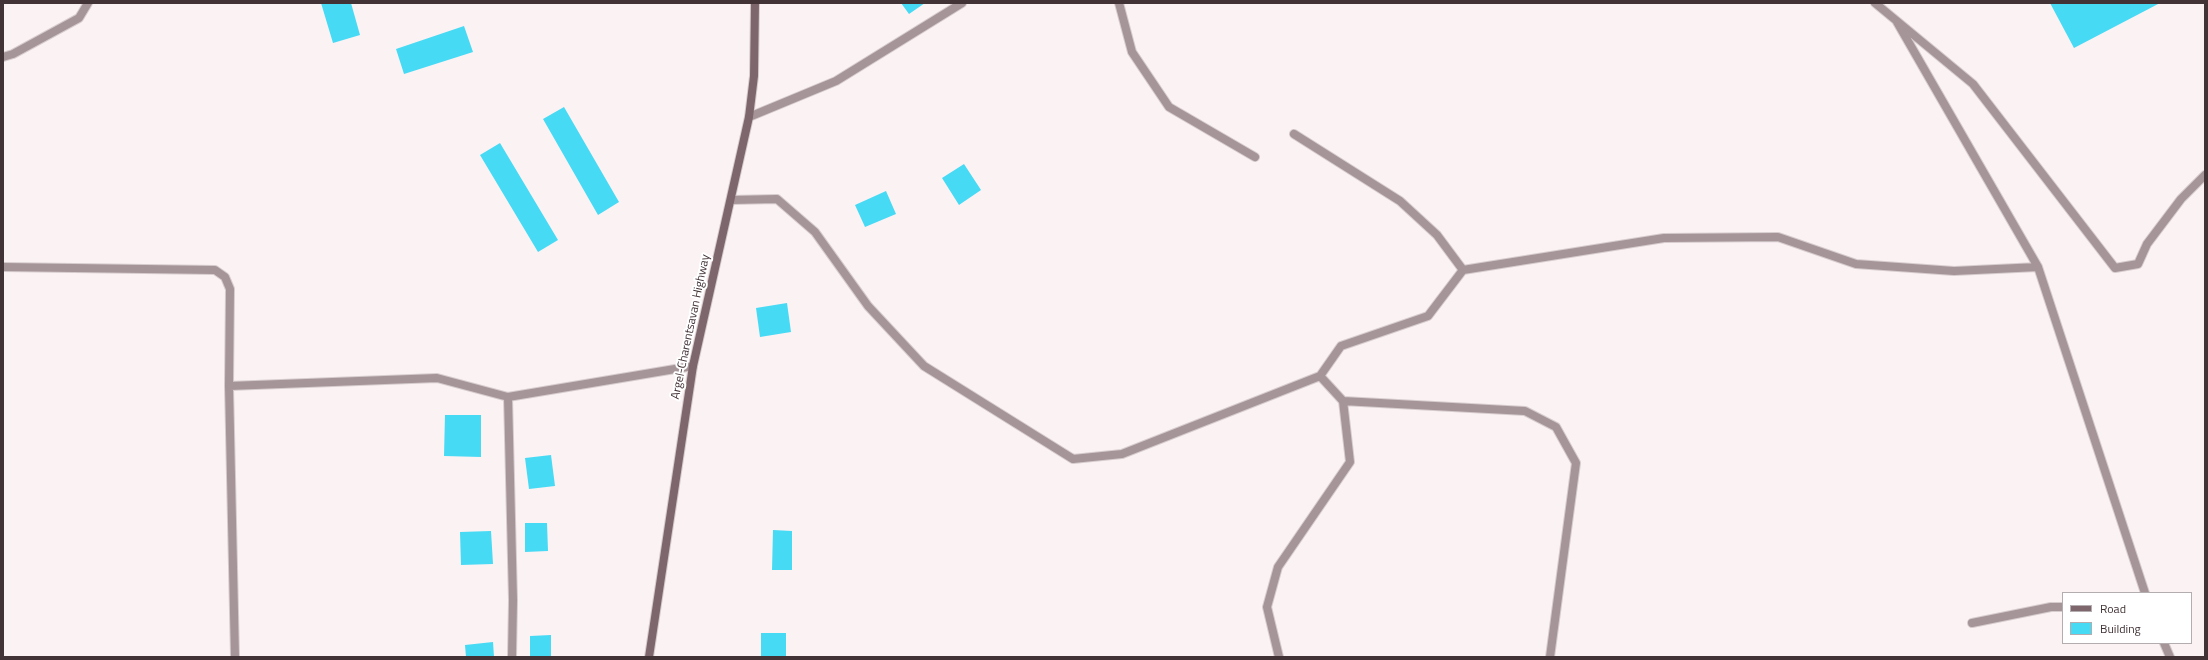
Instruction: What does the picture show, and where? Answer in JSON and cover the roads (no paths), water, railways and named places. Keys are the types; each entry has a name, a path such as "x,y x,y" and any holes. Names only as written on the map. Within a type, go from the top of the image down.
{"main road":[{"name":"Argel-Charentsavan Highway","path":"649,657 693,366 749,117 754,76 755,3"}],"street":[{"path":"3,57 13,54 79,18 88,3"},
{"path":"749,117 836,81 962,3"},
{"path":"1119,3 1132,52 1169,107 1255,157"},
{"path":"1875,3 1974,84 2115,268 2138,264 2147,244 2155,233 2181,199 2205,175"},
{"path":"1897,22 2038,267 2145,592"},
{"path":"1294,134 1400,201 1437,235 1463,270"},
{"path":"731,200 777,199 815,232 868,306 924,366 1073,459 1122,454 1320,376 1341,346 1428,316 1463,270 1672,238 1778,237 1856,264 1954,271 2038,267"},
{"path":"3,267 215,270 225,277 230,289 229,386 235,657"},
{"path":"229,386 437,378 508,397 693,366"},
{"path":"1279,657 1267,607 1278,567 1350,462 1343,401 1320,376"},
{"path":"508,397 513,600 512,657"},
{"path":"1343,401 1525,411 1556,427 1576,463 1550,657"},
{"path":"1972,623 2051,607 2062,607"},
{"path":"2164,644 2170,657"}]}
